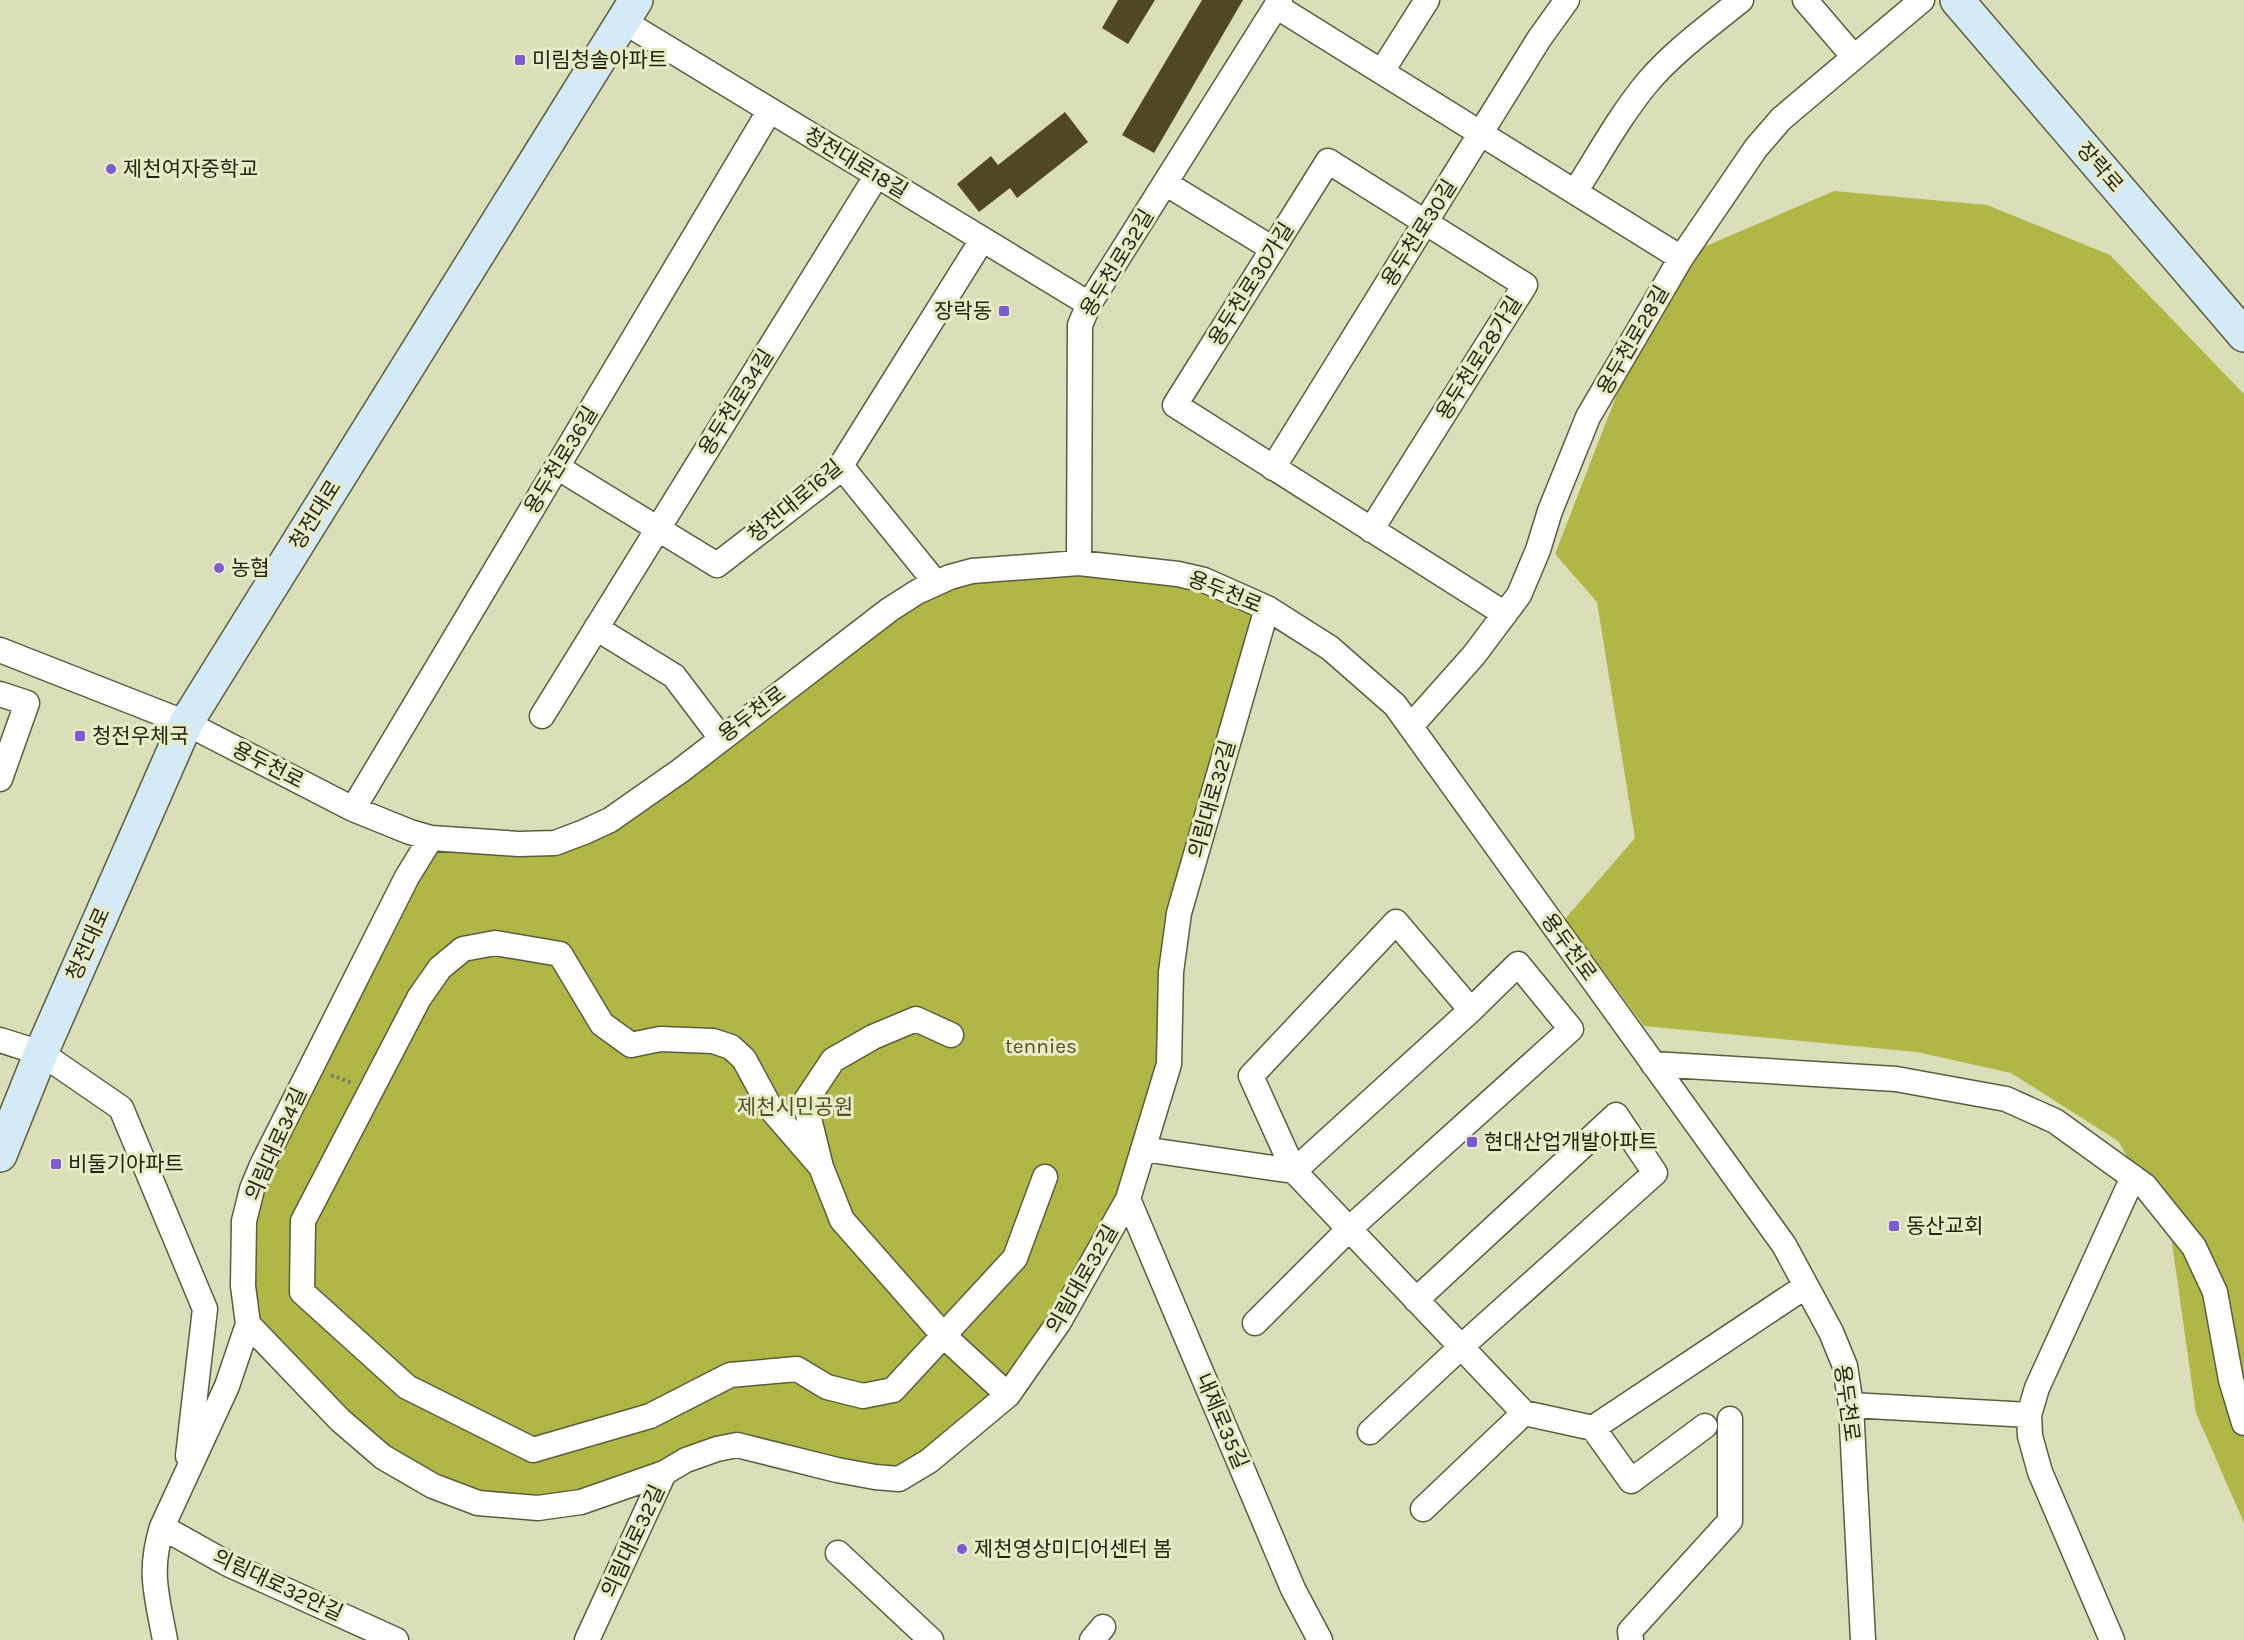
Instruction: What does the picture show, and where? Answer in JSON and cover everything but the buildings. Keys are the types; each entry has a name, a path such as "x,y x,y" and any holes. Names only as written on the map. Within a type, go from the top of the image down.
{"street":[{"path":"1382,71 1427,0"},
{"name":"용두천로30길","path":"1273,468 1539,39 1567,0"},
{"path":"1575,192 1623,115 1647,83 1671,59 1741,0"},
{"path":"1805,0 1854,57"},
{"name":"용두천로28길","path":"1411,726 1474,655 1526,581 1588,417 1681,258 1756,147 1781,119 1922,0"},
{"name":"장락로","path":"1957,0 2244,335"},
{"path":"1278,3 1382,71 1681,258"},
{"name":"용두천로32길","path":"1079,563 1080,325 1089,304 1278,3"},
{"name":"청전대로18길","path":"630,11 770,110 1089,304"},
{"name":"청전대로","path":"0,1155 41,1053 186,723 630,11"},
{"name":"용두천로36길","path":"353,809 770,110"},
{"name":"용두천로30가길","path":"1273,468 1175,405 1328,161 1426,223"},
{"name":"용두천로34길","path":"542,716 877,176"},
{"path":"1165,183 1273,249"},
{"name":"용두천로28가길","path":"1371,530 1525,285 1426,223"},
{"name":"청전대로16길","path":"557,467 717,565 842,466 982,240"},
{"path":"842,466 936,583"},
{"path":"1273,468 1505,614"},
{"name":"용두천로","path":"0,650 186,723 353,809 430,838 519,844 555,843 610,820 680,771 889,610 936,583 972,571 1079,563 1178,574 1204,580 1267,608 1330,648 1395,705 1784,1245 1831,1332 1845,1366 1851,1405 1863,1640"},
{"name":"의림대로32길","path":"587,1640 664,1473 687,1460 717,1449 737,1445 837,1470 899,1479 928,1461 1008,1395 1059,1322 1128,1199 1169,1065 1171,972 1179,913 1267,608"},
{"path":"596,628 674,676 721,738"},
{"path":"0,694 27,703 0,779"},
{"name":"의림대로34길","path":"165,1640 154,1580 155,1549 162,1527 228,1386 248,1324 243,1286 244,1221 252,1189 406,877 430,838"},
{"path":"1470,1010 1396,922 1251,1076 1294,1171 1524,1413 1593,1428 1631,1481 1705,1426"},
{"path":"821,1167 771,1109 744,1059 731,1047 713,1041 660,1039 631,1045 602,1024 560,954 495,943 463,949 440,968 419,998 303,1221 302,1292 407,1387 533,1450 650,1416 730,1375 797,1369 827,1387 863,1396 893,1390 1015,1258 1045,1177"},
{"path":"1255,1323 1349,1229 1571,1029 1518,964 1294,1171"},
{"path":"951,1035 916,1019 873,1037 833,1060 805,1102 821,1167 842,1220 944,1336 1008,1395"},
{"path":"0,1040 41,1053 121,1108 205,1310 186,1476"},
{"path":"1653,1064 1896,1079 2006,1099 2055,1121 2145,1186 2194,1247 2215,1292 2231,1380 2244,1423"},
{"path":"1370,1432 1461,1347 1656,1173 1616,1115 1416,1300"},
{"path":"1143,1149 1294,1171"},
{"path":"2112,1640 2040,1472 2030,1436 2030,1414 2037,1388 2133,1177"},
{"name":"내제로35길","path":"1128,1199 1293,1589 1320,1640"},
{"path":"1593,1428 1806,1286"},
{"path":"248,1324 340,1420 384,1457 433,1486 478,1503 538,1508 581,1502 664,1473"},
{"path":"1851,1405 2030,1414"},
{"path":"1424,1509 1524,1413"},
{"path":"1631,1640 1630,1631 1730,1521 1730,1419"},
{"name":"의림대로32안길","path":"162,1527 228,1564 396,1640"},
{"path":"838,1553 931,1640"}],"path":[{"path":"311,1067 371,1091"}],"green space":[{"path":"1834,191 1987,205 2110,255 2244,394 2244,1523 2196,1413 2170,1229 2118,1141 2011,1073 1917,1052 1644,1026 1565,919 1635,838 1597,602 1555,554 1617,394 1692,252"},
{"name":"제천시민공원","path":"1081,571 1174,584 1259,613 1203,803 1169,1064 1128,1199 1002,1390 921,1452 892,1469 730,1438 586,1492 543,1499 483,1493 438,1476 388,1447 347,1413 255,1317 251,1239 260,1190 435,848 558,848 892,618 953,584"}],"place":[{"name":"미림청솔아파트","path":"520,60"},
{"name":"제천여자중학교","path":"111,169"},
{"name":"장락동","path":"1004,311"},
{"name":"농협","path":"219,568"},
{"name":"청전우체국","path":"80,736"},
{"name":"현대산업개발아파트","path":"1472,1142"},
{"name":"비둘기아파트","path":"56,1164"},
{"name":"동산교회","path":"1894,1226"},
{"name":"제천영상미디어센터 봄","path":"962,1549"}],"park label":[{"name":"tennies","path":"1041,1046"}]}
